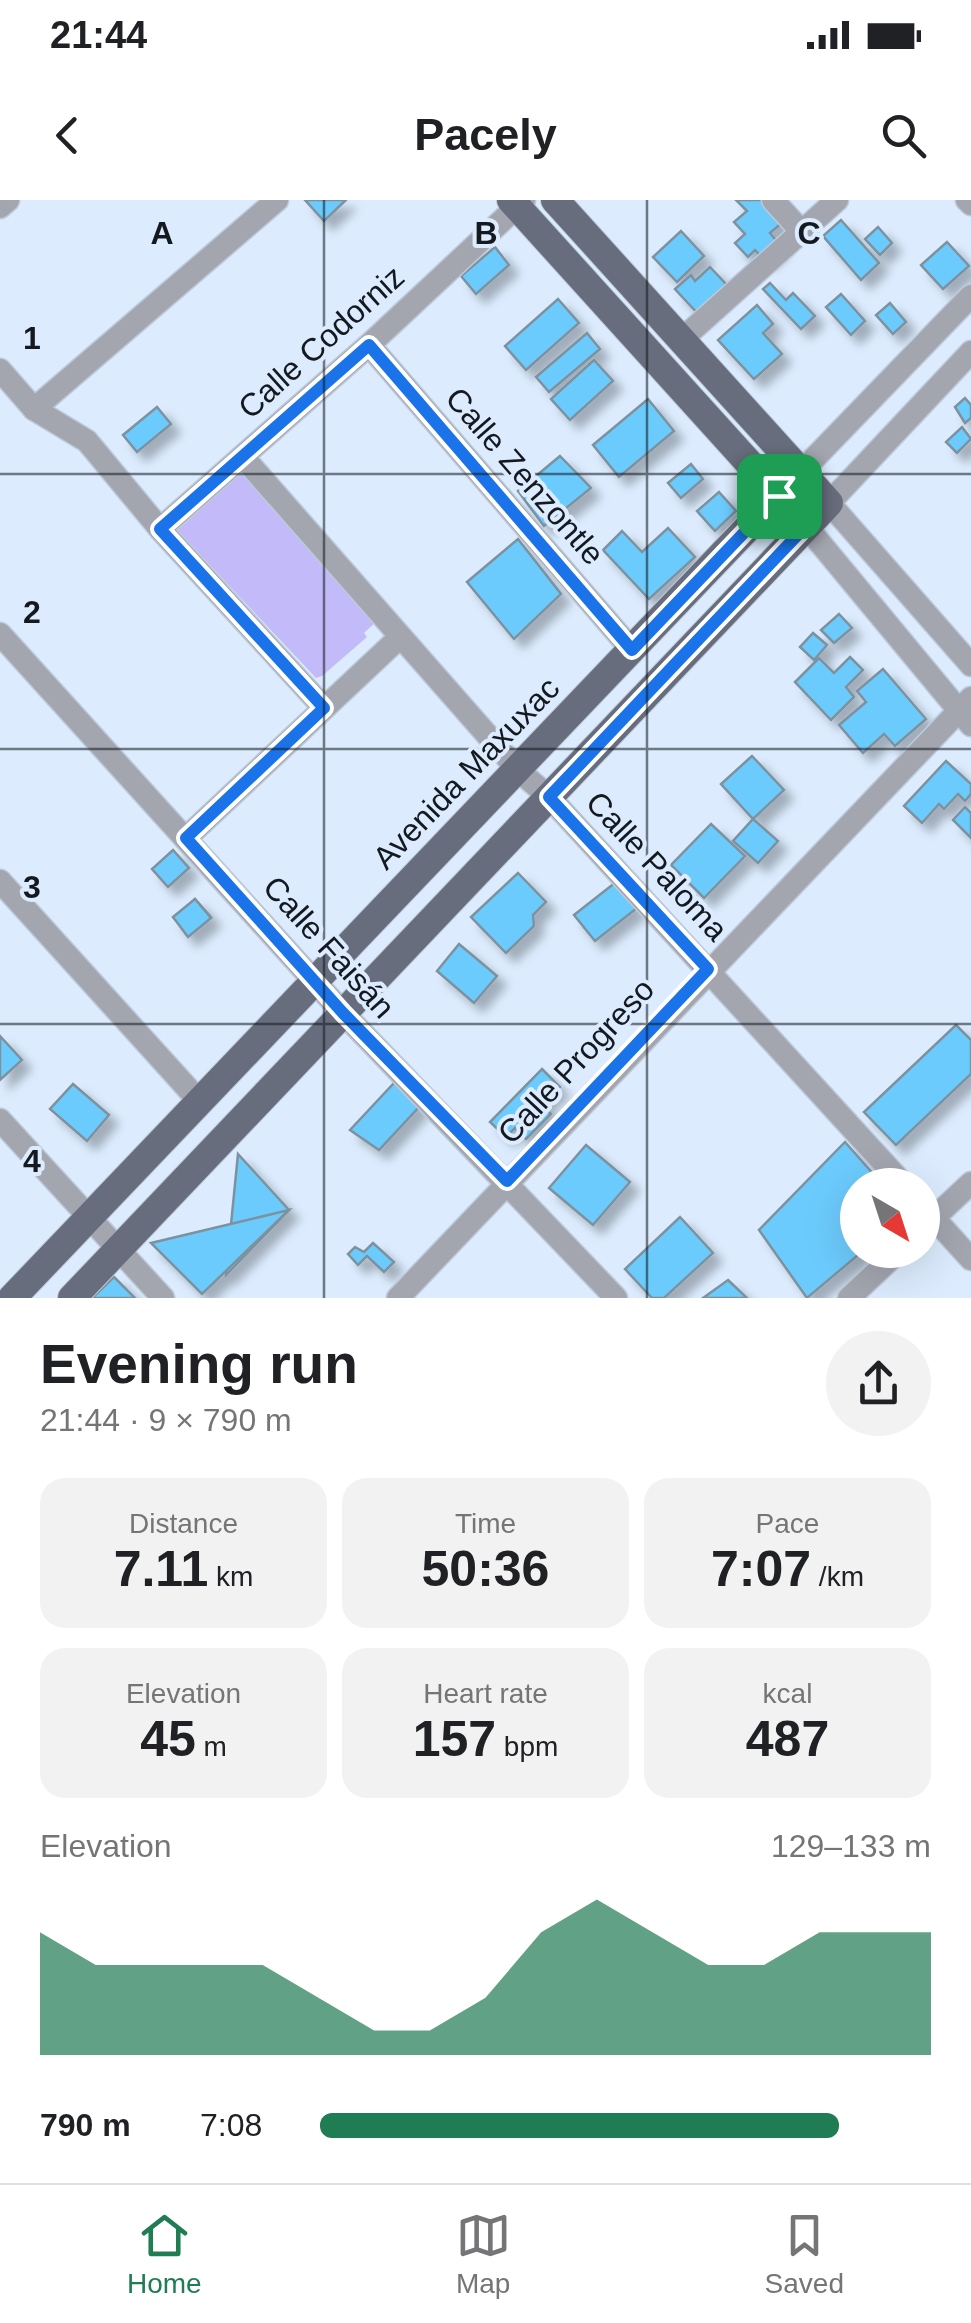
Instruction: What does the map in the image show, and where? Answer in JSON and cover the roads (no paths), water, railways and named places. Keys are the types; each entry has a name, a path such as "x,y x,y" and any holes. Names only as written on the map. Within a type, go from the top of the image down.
{"main road":[{"path":"72,1298 829,502 554,200"},
{"path":"517,202 806,526"},
{"name":"Avenida Maxuxac","path":"12,1298 802,472"},
{"path":"706,572 737,599"}],"street":[{"path":"0,207 8,200"},
{"path":"34,409 277,200"},
{"path":"773,200 802,232"},
{"path":"681,340 837,200"},
{"name":"Calle Codorniz","path":"160,529 369,345 517,202"},
{"name":"Avenida Maxuxac","path":"802,472 971,296"},
{"name":"Calle Zenzontle","path":"369,345 632,650"},
{"path":"971,352 829,502 971,665"},
{"path":"0,370 34,409 87,441 160,529 324,708"},
{"path":"883,388 912,414"},
{"name":"Calle Paloma","path":"243,457 518,770 549,797 889,1168"},
{"path":"806,526 967,711"},
{"name":"Calle Faisán","path":"0,634 8,660 186,838 343,1013 616,1298"},
{"path":"186,838 399,638"},
{"name":"Calle Progreso","path":"398,1298 708,969 967,711"},
{"path":"0,882 200,1102"},
{"path":"0,1120 92,1215 164,1298"},
{"path":"940,1206 971,1183"},
{"path":"940,1230 971,1259"},
{"path":"849,1298 881,1268"}]}
